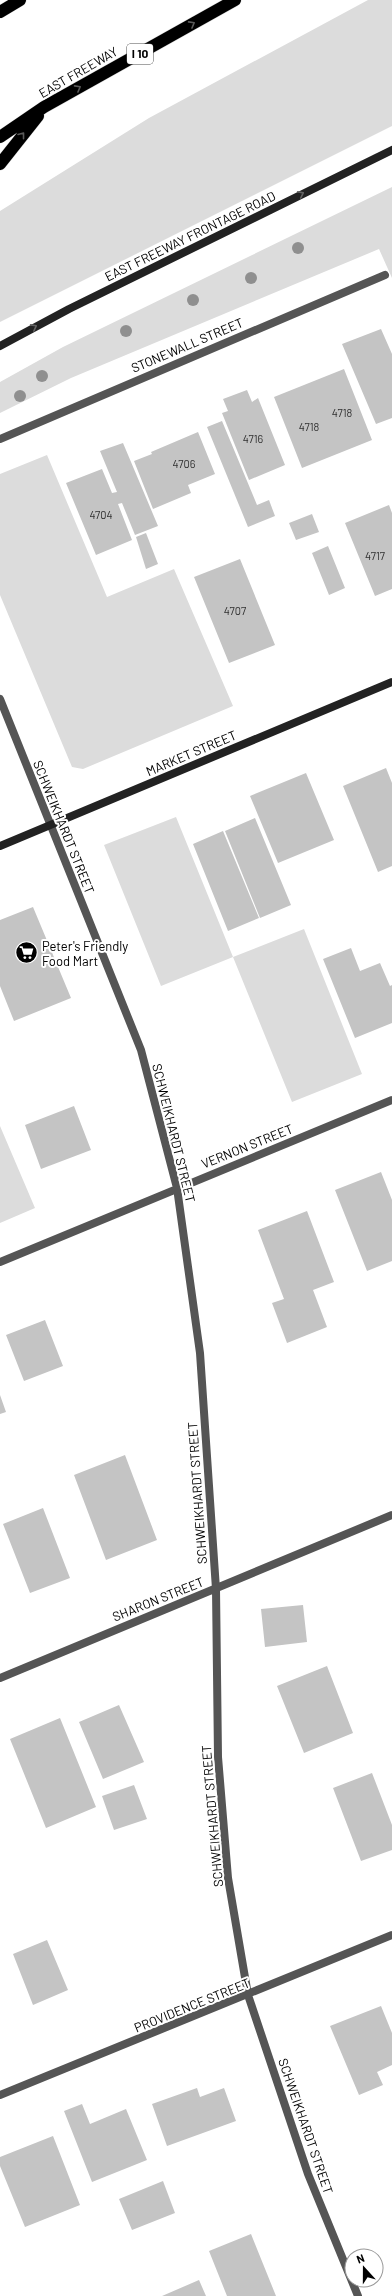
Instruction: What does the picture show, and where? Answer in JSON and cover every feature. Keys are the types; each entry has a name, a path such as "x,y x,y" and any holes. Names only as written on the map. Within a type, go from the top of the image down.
{"highway":[{"path":"0,12 20,0"},
{"name":"EAST FREEWAY","path":"0,137 44,107 235,0"},
{"path":"0,164 44,107"}],"main road":[{"name":"EAST FREEWAY FRONTAGE ROAD","path":"0,346 69,309 392,150"},
{"name":"MARKET STREET","path":"0,846 392,682"}],"street":[{"name":"STONEWALL STREET","path":"0,439 385,275"},
{"name":"SCHWEIKHARDT STREET","path":"0,699 141,1050 177,1188 200,1353 216,1588 219,1764 228,1878 248,1995 308,2174 358,2296"},
{"name":"VERNON STREET","path":"0,1262 392,1100"},
{"name":"SHARON STREET","path":"0,1678 392,1515"},
{"name":"PROVIDENCE STREET","path":"0,2095 392,1935"}],"shaded area":[{"path":"368,0 392,0 392,126 0,322 0,211 149,118"},
{"path":"392,187 392,278 379,249 71,378 0,413 0,382 63,347"},
{"path":"47,455 107,597 174,569 233,706 83,769 72,767 0,595 0,474"},
{"path":"176,817 233,957 161,986 104,845"},
{"path":"304,929 362,1074 292,1102 233,957"},
{"path":"0,1126 35,1208 0,1223"}],"building":[{"path":"381,329 392,354 392,418 376,424 342,344"},
{"path":"344,369 372,440 302,468 274,397"},
{"path":"247,390 252,402 258,398 285,465 249,480 222,413 228,411 223,399"},
{"path":"222,421 257,505 269,500 275,516 248,527 207,427"},
{"path":"198,432 215,474 188,485 191,493 153,509 134,461"},
{"path":"123,443 158,526 135,535 122,503 118,504 132,540 96,555 66,483 102,469 112,493 117,492 100,451"},
{"path":"389,505 392,513 392,589 375,596 345,523"},
{"path":"312,514 319,532 296,540 289,523"},
{"path":"146,533 158,564 146,569 136,537"},
{"path":"328,546 345,588 329,595 312,553"},
{"path":"240,559 275,645 229,663 194,577"},
{"path":"386,768 392,783 392,866 378,872 343,786"},
{"path":"306,773 334,840 278,863 250,796"},
{"path":"255,818 291,905 260,918 225,831"},
{"path":"223,831 259,918 228,931 193,844"},
{"name":"Peter's Friendly Food Mart","path":"33,907 71,998 14,1021 0,986 0,920"},
{"path":"351,948 360,971 380,963 390,986 392,985 392,1023 355,1038 323,959"},
{"path":"74,1106 91,1150 41,1169 25,1125"},
{"path":"381,1172 392,1200 392,1261 367,1271 335,1190"},
{"path":"307,1211 334,1282 313,1290 327,1327 287,1343 272,1303 284,1299 258,1230"},
{"path":"45,1320 63,1366 24,1381 6,1335"},
{"path":"0,1395 6,1412 0,1414"},
{"path":"125,1455 157,1540 106,1560 74,1475"},
{"path":"43,1508 70,1578 30,1593 3,1524"},
{"path":"303,1605 307,1642 265,1647 261,1609"},
{"path":"327,1666 353,1733 304,1753 277,1686"},
{"path":"119,1705 144,1762 103,1779 79,1722"},
{"path":"60,1718 96,1807 46,1828 10,1739"},
{"path":"372,1773 392,1825 392,1850 361,1861 333,1788"},
{"path":"134,1785 147,1819 114,1830 102,1796"},
{"path":"47,1940 68,1990 33,2005 13,1954"},
{"path":"381,2006 392,2033 392,2065 377,2072 383,2085 359,2095 330,2026"},
{"path":"197,2088 200,2097 224,2088 236,2121 167,2146 152,2104"},
{"path":"82,2104 90,2124 126,2109 147,2160 92,2182 64,2111"},
{"path":"53,2136 80,2205 25,2227 0,2166 0,2157"},
{"path":"163,2181 175,2213 132,2230 119,2199"},
{"path":"251,2234 276,2296 227,2296 209,2251"},
{"path":"199,2280 206,2296 162,2296"}],"place":[{"name":"Peter's Friendly Food Mart","path":"26,953"}]}
